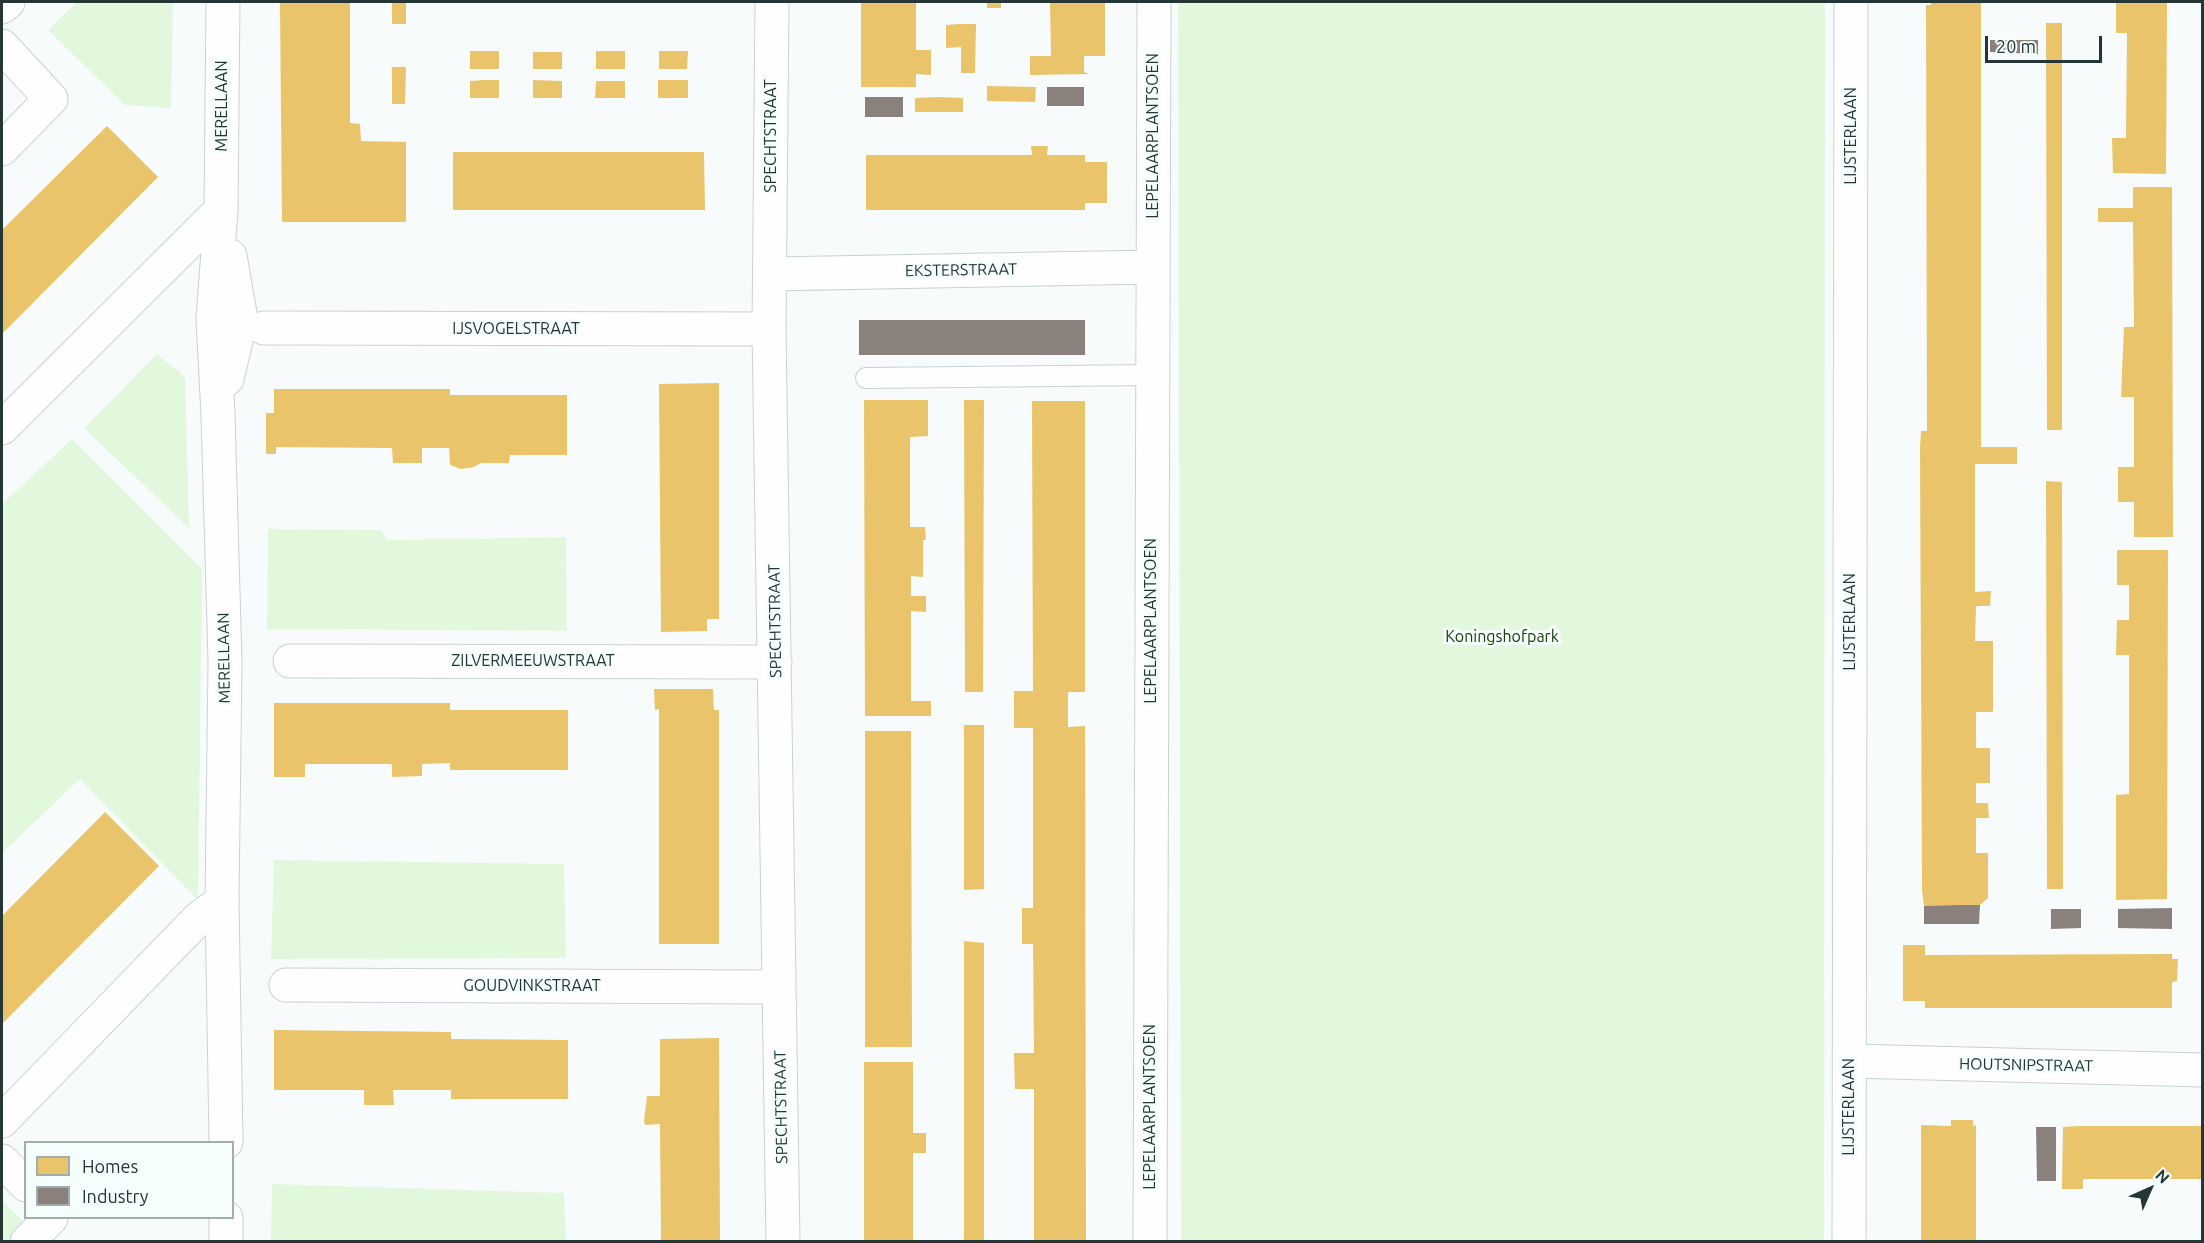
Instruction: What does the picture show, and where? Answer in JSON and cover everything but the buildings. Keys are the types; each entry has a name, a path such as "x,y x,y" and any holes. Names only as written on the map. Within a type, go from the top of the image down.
{"street":[{"path":"2,8 8,2"},
{"name":"MERELLAAN","path":"223,2 221,210 213,319 225,662 222,901 226,1141"},
{"name":"SPECHTSTRAAT","path":"772,2 769,329 776,662 778,987 783,1242"},
{"name":"LEPELAARPLANTSOEN","path":"1150,1242 1154,2"},
{"name":"LIJSTERLAAN","path":"1849,1242 1851,2"},
{"path":"2,46 51,99 2,149"},
{"path":"2,428 221,210"},
{"name":"EKSTERSTRAAT","path":"771,274 1152,267"},
{"name":"IJSVOGELSTRAAT","path":"264,328 769,329"},
{"name":"ZILVERMEEUWSTRAAT","path":"290,661 776,662"},
{"path":"2,1121 199,918 222,901"},
{"name":"GOUDVINKSTRAAT","path":"286,984 778,987"},
{"name":"HOUTSNIPSTRAAT","path":"1850,1061 2202,1070"},
{"path":"2,1161 24,1183"},
{"path":"27,1242 50,1219"},
{"path":"226,1219 226,1242"}],"lane":[{"path":"866,378 1152,375"}],"green space":[{"path":"77,2 173,2 171,108 125,105 48,30"},
{"name":"Koningshofpark","path":"1178,2 1825,2 1824,1241 1181,1241"},
{"path":"157,354 185,377 189,528 84,428"},
{"path":"72,439 202,569 198,900 80,779 2,853 2,504"},
{"path":"268,529 380,530 388,540 566,537 567,631 267,629"},
{"path":"274,860 564,864 566,958 271,959"},
{"path":"272,1184 564,1193 566,1241 271,1241"},
{"path":"2,1201 25,1223 6,1241 2,1241"}]}
